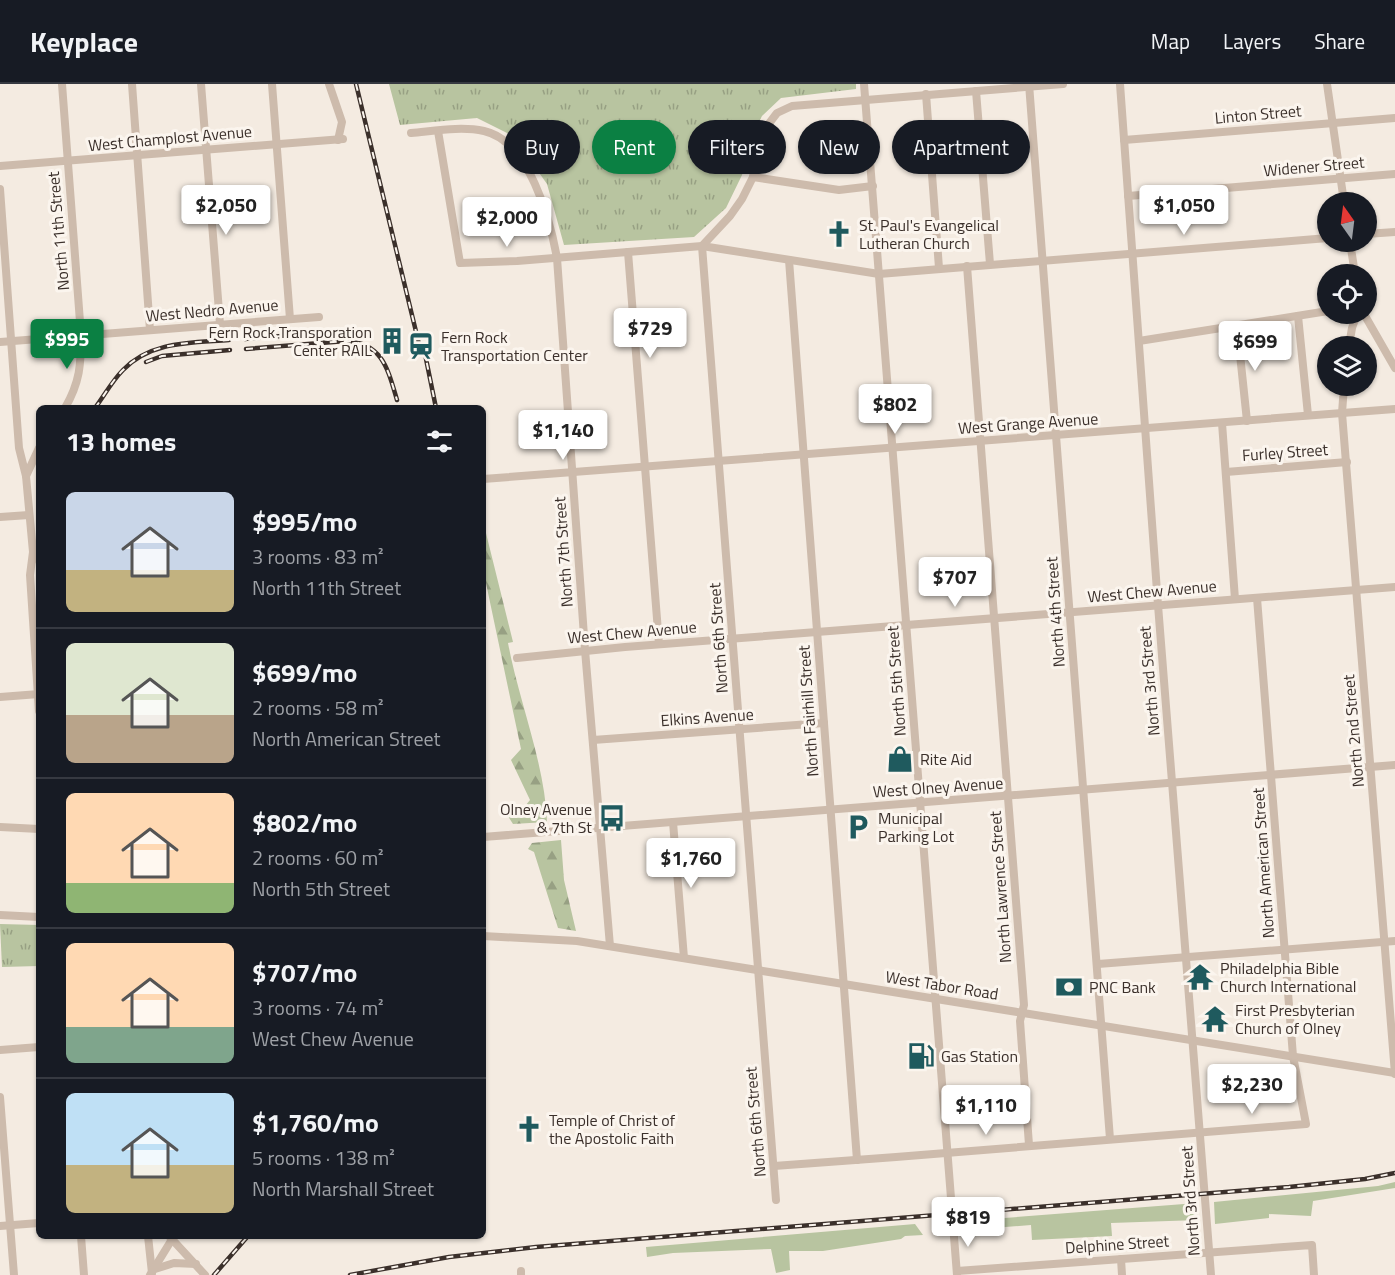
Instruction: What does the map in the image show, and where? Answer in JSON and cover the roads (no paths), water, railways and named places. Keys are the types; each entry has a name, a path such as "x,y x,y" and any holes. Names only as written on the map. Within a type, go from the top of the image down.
{"street":[{"name":"North 11th Street","path":"62,84 81,335 79,376 67,405"},
{"path":"132,84 150,330"},
{"path":"201,84 220,324"},
{"path":"272,84 290,319"},
{"name":"West Champlost Avenue","path":"0,166 341,139 342,122 329,84"},
{"name":"North 5th Street","path":"864,84 957,1273"},
{"path":"702,246 730,216 742,199 753,177 764,130 777,113 793,106 1063,84"},
{"name":"North 3rd Street","path":"1119,84 1211,1275"},
{"path":"1327,84 1343,192"},
{"name":"North 4th Street","path":"1029,86 1110,1138"},
{"path":"976,91 990,264"},
{"path":"926,94 939,268"},
{"name":"Linton Street","path":"1124,140 1395,118"},
{"name":"North 7th Street","path":"438,131 462,129 486,131 508,144 542,198 551,226 557,258 585,650 610,946"},
{"path":"411,133 438,131 460,263 557,258 702,246 879,274 1317,239"},
{"name":"Widener Street","path":"1128,196 1395,174"},
{"path":"753,177 839,190 873,186"},
{"path":"0,189 20,448 26,476 33,552 30,575 36,664"},
{"path":"1377,233 1395,232"},
{"name":"North 6th Street","path":"702,246 776,1200"},
{"path":"628,252 659,644"},
{"name":"North Fairhill Street","path":"789,260 857,1160"},
{"name":"North Lawrence Street","path":"967,266 1024,1005 1020,1021 1029,1145"},
{"path":"1139,341 1317,313"},
{"path":"1298,316 1308,415"},
{"name":"West Nedro Avenue","path":"0,342 319,317"},
{"path":"1370,324 1395,368"},
{"path":"1237,326 1247,421"},
{"name":"North 2nd Street","path":"1343,396 1342,413 1395,1073"},
{"name":"West Grange Avenue","path":"486,479 1395,409"},
{"path":"1222,423 1235,599"},
{"path":"26,476 36,454"},
{"name":"Furley Street","path":"1226,472 1347,462"},
{"path":"0,517 29,515"},
{"path":"33,552 36,556"},
{"name":"West Chew Avenue","path":"517,658 733,638 1395,587"},
{"name":"North American Street","path":"1200,1132 1305,1124 1293,1056 1257,598"},
{"path":"0,697 36,694"},
{"name":"Elkins Avenue","path":"593,740 824,723"},
{"name":"West Olney Avenue","path":"486,837 1395,765"},
{"path":"673,822 684,958"},
{"path":"0,827 36,829"},
{"path":"0,915 36,917"},
{"name":"West Tabor Road","path":"486,936 577,941 1395,1073"},
{"path":"1098,964 1395,941"},
{"path":"0,1050 36,1047"},
{"path":"0,1096 14,1275"},
{"path":"774,1166 1200,1132"},
{"path":"0,1226 36,1223"},
{"path":"81,1239 84,1275"},
{"path":"148,1239 152,1272"},
{"path":"152,1272 171,1239"},
{"path":"174,1239 205,1275"},
{"name":"Delphine Street","path":"957,1273 1312,1245 1314,1275"},
{"path":"1121,1259 1122,1275"},
{"path":"152,1272 174,1263 196,1264"}],"railway":[{"path":"356,84 419,344"},
{"path":"245,339 343,331 357,332"},
{"path":"97,405 123,370 146,354 172,345 229,340"},
{"path":"246,349 346,341 358,343 368,347 382,360 397,400"},
{"path":"424,349 435,405"},
{"path":"146,362 162,356 230,350"},
{"path":"350,1275 449,1257 536,1247 1289,1187 1365,1179 1395,1173"},
{"path":"214,1275 245,1239"}],"place":[{"name":"St. Paul's Evangelical Lutheran Church","path":"839,234"},
{"name":"Fern Rock Transporation Center RAIL","path":"392,341"},
{"name":"Fern Rock Transportation Center","path":"421,346"},
{"name":"Rite Aid","path":"900,759"},
{"name":"Olney Avenue & 7th St","path":"612,818"},
{"name":"Municipal Parking Lot","path":"858,827"},
{"name":"Philadelphia Bible Church International","path":"1200,977"},
{"name":"PNC Bank","path":"1069,987"},
{"name":"First Presbyterian Church of Olney","path":"1215,1019"},
{"name":"Gas Station","path":"921,1056"},
{"name":"Temple of Christ of the Apostolic Faith","path":"529,1129"}]}
